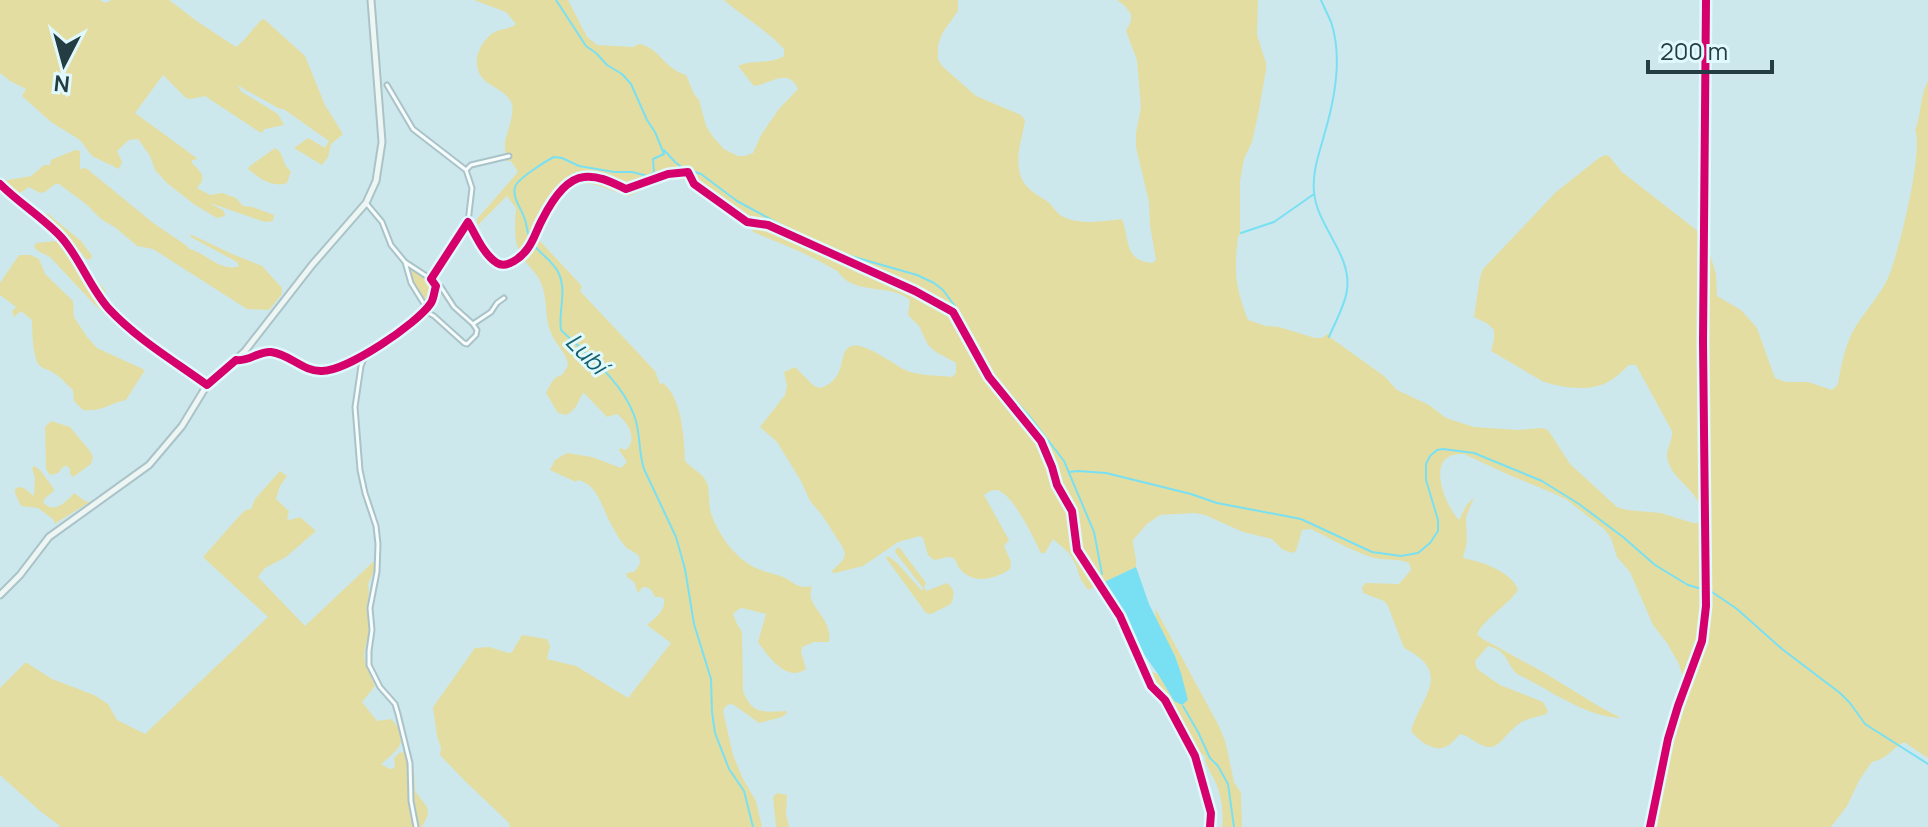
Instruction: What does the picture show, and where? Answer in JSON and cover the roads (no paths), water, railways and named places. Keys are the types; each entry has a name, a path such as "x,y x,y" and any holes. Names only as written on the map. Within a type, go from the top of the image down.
{"street":[{"path":"0,595 49,537 149,465 182,426 207,385 251,344 312,265 366,203 376,181 382,142 371,0"},
{"path":"1650,827 1668,739 1702,641 1706,606 1703,326 1706,0"},
{"path":"387,85 413,129 466,170 472,195 468,222 431,279"},
{"path":"466,170 471,165 509,156"},
{"path":"366,203 382,222 391,245 405,262 441,287 454,307 473,324 476,335 467,344 464,343 425,311"},
{"path":"468,222 489,257 500,265"},
{"path":"405,262 425,311"},
{"path":"236,360 244,361 263,352 271,352 312,371 325,372 366,354 390,339 425,311 433,300 436,286"},
{"path":"473,324 504,298"},
{"path":"366,354 361,366 355,407 360,470 378,544 377,572 370,608 369,665 380,687 395,704 398,714 410,763 409,784 416,827"}],"water":[{"path":"1136,567 1149,604 1181,673 1188,700 1182,705 1174,701 1135,642 1102,583"}],"waterway":[{"name":"Lubí","path":"556,0 586,46 631,84 664,154 653,159 654,172 648,176 579,166 554,157 521,180 515,187 515,195 531,241 559,274 562,288 561,330 612,379 634,415 644,469 676,537 685,569 694,624 711,679 715,733 729,769 744,791 753,827"},
{"path":"1321,0 1335,35 1337,63 1332,105 1315,169 1314,192 1316,205 1340,252 1347,277 1344,302 1329,337"},
{"path":"664,150 683,168 701,174 737,201 807,239 847,255 917,275 943,290 957,309 991,374 1064,461 1094,532 1102,574"},
{"path":"1241,233 1274,222 1314,194"},
{"path":"1069,472 1106,473 1217,503 1301,519 1372,552 1401,556 1418,553 1438,531 1438,520 1426,480 1426,464 1430,456 1443,449 1474,453 1542,481 1579,504 1655,565 1688,585 1712,592 1737,609 1782,649 1840,693 1865,724 1928,764"},
{"path":"1183,706 1210,758 1228,784 1234,827"}]}
